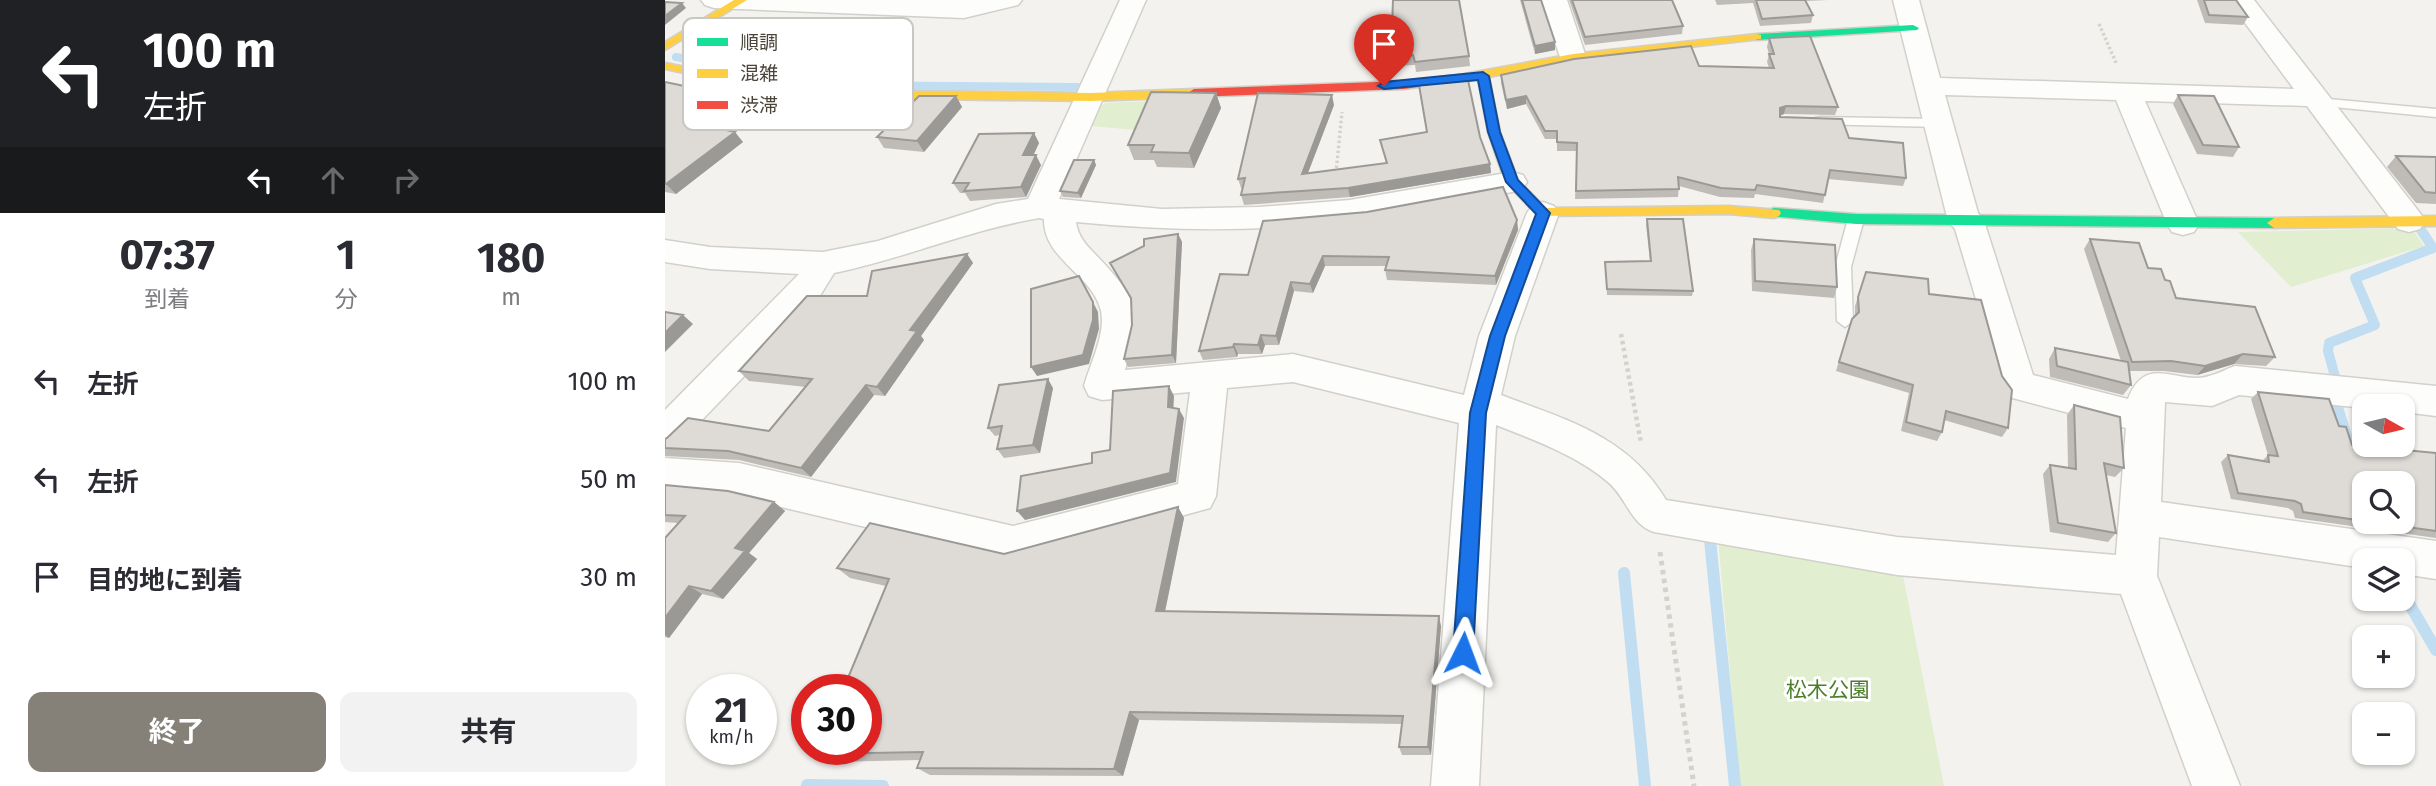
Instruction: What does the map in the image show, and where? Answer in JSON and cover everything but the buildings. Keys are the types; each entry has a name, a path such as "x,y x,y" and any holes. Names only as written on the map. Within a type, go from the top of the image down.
{"street":[{"path":"714,0 964,10 1009,0"},
{"path":"1049,210 1091,97 1133,0"},
{"path":"1554,0 1573,57"},
{"path":"1906,0 1966,221 2018,387 2146,418"},
{"path":"2241,0 2316,100 2422,221"},
{"path":"713,18 741,1"},
{"path":"913,95 1091,97 1404,85 1483,76 1573,57 1753,37 1913,28"},
{"path":"665,47 683,36"},
{"path":"665,66 683,70"},
{"path":"1483,76 1494,132 1512,182 1543,213 1729,210 1856,219 2183,224 2422,221"},
{"path":"1929,86 2316,100"},
{"path":"2128,92 2183,224"},
{"path":"665,251 711,258 823,264 881,252 996,215 1049,210 1161,220 1333,213 1512,182"},
{"path":"1049,210 1058,223 1061,236 1112,293 1119,314 1102,386 1293,368 1479,408 1550,430 1618,467 1634,482 1654,515 1897,556 2136,576"},
{"path":"1455,786 1479,408 1497,336 1543,213"},
{"path":"665,434 806,290 823,264"},
{"path":"665,474 739,480 1013,544 1196,496 1209,374"},
{"path":"2216,786 2136,576 2142,517 2147,397 2155,387 2212,392 2235,380 2436,401"},
{"path":"2142,517 2436,560"}],"lane":[{"path":"2316,100 2436,113"},
{"path":"1799,121 1938,123"},
{"path":"1845,321 1843,267 1856,219"}],"path":[{"path":"2099,24 2128,92"},
{"path":"1333,213 1344,87"},
{"path":"1621,334 1643,450"},
{"path":"1654,515 1694,786"}],"green space":[{"path":"1151,101 1137,130 1090,126 1099,106 1105,103"},
{"path":"2412,228 2424,246 2291,287 2238,232"},
{"name":"松木公園","path":"1718,538 1901,565 1944,786 1740,786"}],"waterway":[{"path":"676,57 683,58"},
{"path":"913,86 1078,87"},
{"path":"2337,384 2328,351 2329,343 2375,325 2355,278 2433,248 2419,227"},
{"path":"2336,401 2348,439"},
{"path":"1710,540 1735,786"},
{"path":"1624,573 1645,786"},
{"path":"2413,611 2436,650"},
{"path":"807,785 883,786"}],"traffic: fast":[{"path":"1757,37 1913,28"},
{"path":"1774,213 1856,219 2274,223"}],"traffic: slow":[{"path":"713,18 742,0"},
{"path":"665,47 683,36"},
{"path":"1459,79 1573,57 1757,37"},
{"path":"665,66 683,70"},
{"path":"1483,76 1494,132 1512,182 1543,213 1729,210 1774,213"},
{"path":"913,95 1091,97 1194,93"},
{"path":"2274,223 2436,221"}],"traffic: jam":[{"path":"1194,93 1404,85 1459,79"}],"route":[{"path":"1384,86 1483,76 1494,132 1512,182 1526,199 1543,213 1497,336 1478,413 1463,653"}]}
